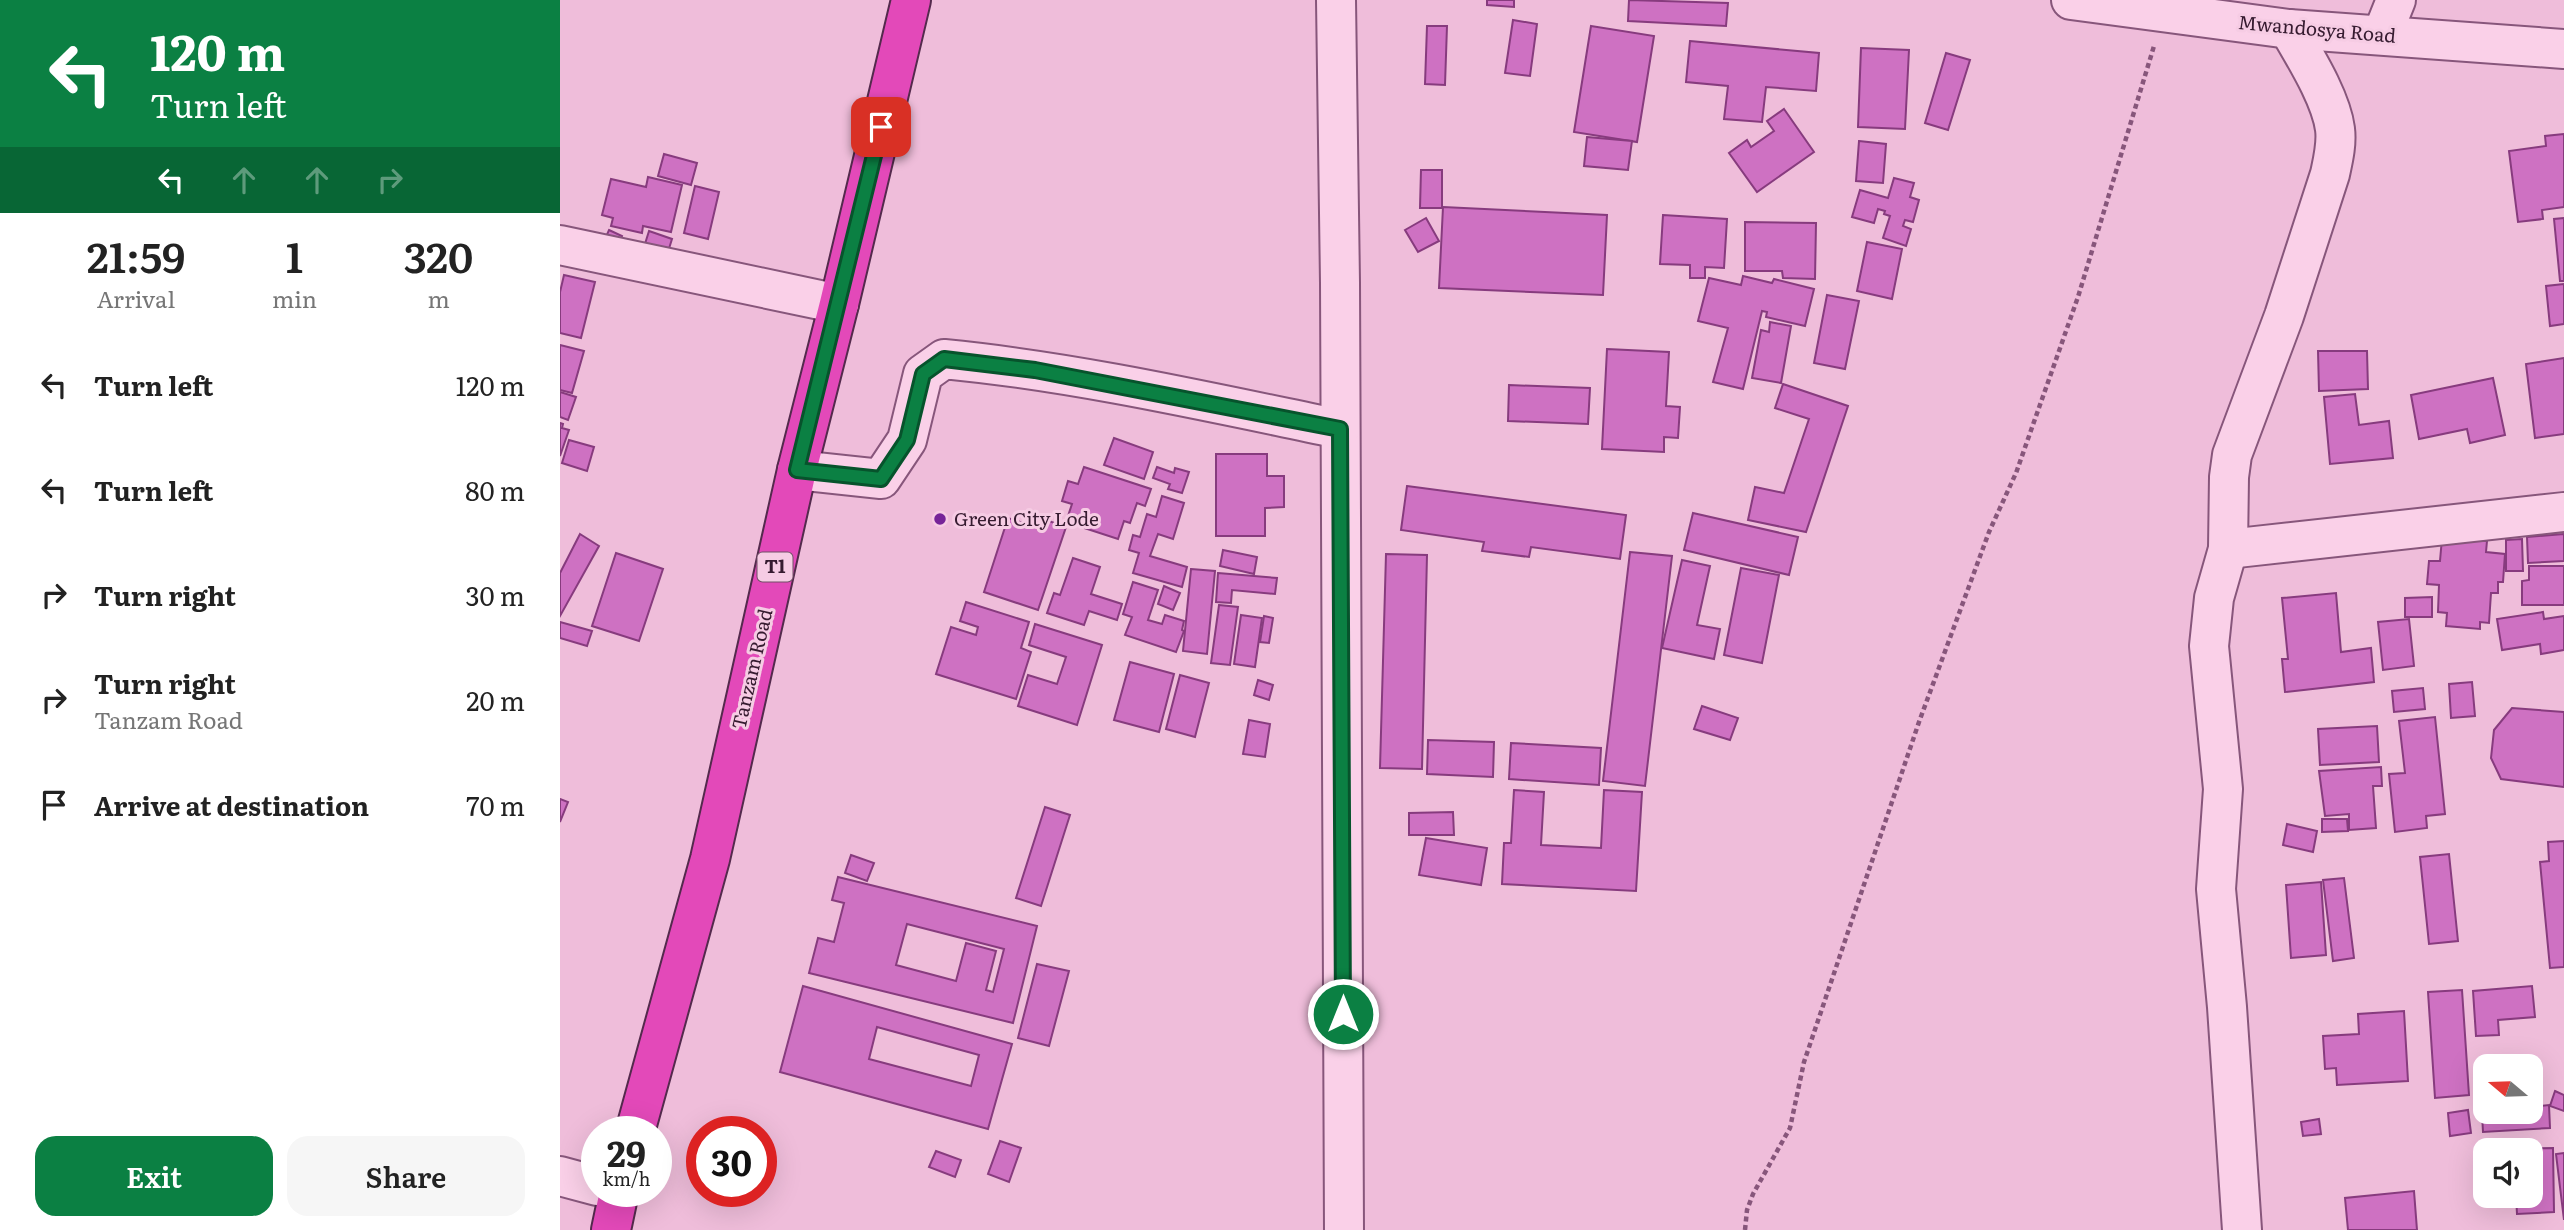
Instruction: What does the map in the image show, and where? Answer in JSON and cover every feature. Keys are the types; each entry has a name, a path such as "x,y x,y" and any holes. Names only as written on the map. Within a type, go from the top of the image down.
{"highway":[{"name":"Tanzam Road","path":"639,1116 710,859 797,470 911,0"},
{"path":"611,1230 616,1207"}],"street":[{"path":"1336,0 1344,1230"},
{"name":"Mwandosya Road","path":"2071,0 2289,29 2389,17 2564,49"},
{"path":"2242,1230 2216,889 2223,789 2210,646 2214,598 2228,549 2232,455 2284,316 2330,174 2335,150 2335,129 2318,80 2289,29"},
{"path":"560,246 839,304"},
{"path":"797,470 881,479 907,440 923,374 944,359 1021,367 1340,429"},
{"path":"2228,549 2564,512"},
{"path":"560,1176 581,1182"}],"path":[{"path":"1745,1230 1747,1210 1753,1194 1790,1128 1804,1062 1842,957 1919,722 1989,532 2010,491 2078,297 2163,12"}],"building":[{"path":"1487,0 1514,0 1514,7 1487,5"},
{"path":"1629,0 1728,3 1726,26 1628,21"},
{"path":"1513,20 1537,24 1530,76 1505,73"},
{"path":"1427,26 1447,26 1445,85 1425,84"},
{"path":"1591,26 1654,36 1637,142 1574,132"},
{"path":"1690,41 1819,53 1816,91 1766,87 1762,122 1724,119 1728,86 1686,82"},
{"path":"1861,48 1909,50 1905,129 1858,127"},
{"path":"1946,53 1970,60 1948,130 1925,123"},
{"path":"1784,109 1814,152 1757,192 1729,153 1747,140 1751,147 1774,131 1767,121"},
{"path":"2564,134 2564,207 2542,210 2543,219 2518,222 2509,151 2546,146 2545,136"},
{"path":"1587,137 1632,141 1628,170 1584,166"},
{"path":"1859,141 1886,144 1883,183 1856,181"},
{"path":"664,154 697,163 691,185 658,176"},
{"path":"1421,170 1442,170 1442,208 1420,208"},
{"path":"648,177 682,185 671,232 643,226 642,233 611,226 613,218 602,215 611,179 646,187"},
{"path":"1894,178 1914,183 1910,197 1919,200 1913,222 1905,220 1903,226 1911,229 1906,246 1883,238 1890,216 1884,214 1885,211 1878,209 1874,223 1852,217 1860,190 1888,198"},
{"path":"695,186 719,192 708,239 684,233"},
{"path":"1443,207 1607,215 1603,295 1439,288"},
{"path":"1663,215 1727,219 1724,268 1705,267 1705,278 1690,278 1690,265 1660,264"},
{"path":"1426,218 1439,241 1418,252 1405,230"},
{"path":"2564,218 2564,281 2560,281 2554,219"},
{"path":"1745,222 1816,223 1815,279 1783,278 1782,271 1745,271"},
{"path":"609,230 622,236 619,245 605,239"},
{"path":"649,231 672,239 667,255 644,247"},
{"path":"1867,242 1902,249 1892,299 1857,291"},
{"path":"564,275 595,282 581,338 560,333 560,292"},
{"path":"1743,276 1772,283 1774,279 1814,289 1805,326 1766,317 1767,312 1762,311 1743,389 1713,382 1728,328 1698,321 1709,278 1741,285"},
{"path":"2564,284 2564,324 2550,326 2546,286"},
{"path":"1827,295 1859,301 1845,369 1814,363"},
{"path":"1770,322 1791,326 1781,383 1752,378 1761,330 1769,332"},
{"path":"560,345 584,351 572,393 560,390"},
{"path":"1607,349 1669,352 1666,406 1680,407 1678,438 1664,437 1664,452 1602,449"},
{"path":"2318,351 2367,351 2368,389 2319,391"},
{"path":"2564,358 2564,434 2535,438 2526,364"},
{"path":"2493,378 2505,435 2470,443 2467,429 2419,439 2411,395"},
{"path":"1783,384 1848,406 1806,532 1748,520 1755,487 1784,493 1809,419 1775,408"},
{"path":"1509,385 1590,388 1588,424 1508,421"},
{"path":"560,392 576,397 568,420 560,417"},
{"path":"2355,394 2359,425 2389,421 2393,458 2330,464 2324,397"},
{"path":"560,423 563,424 562,428 569,430 560,456"},
{"path":"1114,438 1153,452 1144,479 1104,465"},
{"path":"569,440 594,447 587,471 562,463"},
{"path":"1216,454 1267,454 1267,476 1284,476 1284,507 1265,508 1265,536 1216,536"},
{"path":"1084,467 1151,489 1145,506 1137,503 1130,523 1124,521 1118,539 1066,522 1072,504 1062,501 1068,481 1078,484"},
{"path":"1157,467 1174,473 1175,468 1189,472 1182,493 1168,489 1170,484 1153,478"},
{"path":"1407,486 1626,515 1620,559 1531,547 1529,557 1482,551 1484,542 1401,530"},
{"path":"1162,496 1184,503 1173,539 1158,534 1150,556 1187,567 1182,587 1133,573 1139,553 1129,550 1133,535 1140,537 1147,514 1156,517"},
{"path":"1693,513 1798,537 1789,575 1684,550"},
{"path":"1032,515 1066,527 1038,610 984,592 1008,518 1029,525"},
{"path":"580,534 599,546 560,616 560,573"},
{"path":"2564,534 2564,561 2528,563 2527,537"},
{"path":"2442,538 2487,541 2486,552 2505,554 2503,582 2498,582 2498,593 2491,593 2489,623 2480,622 2480,629 2446,626 2447,613 2438,612 2439,585 2427,584 2429,561 2440,561"},
{"path":"2522,539 2523,571 2506,571 2506,540"},
{"path":"1223,550 1257,557 1254,574 1220,566"},
{"path":"1630,552 1672,556 1645,786 1603,781"},
{"path":"616,553 663,569 639,641 592,626"},
{"path":"1386,554 1427,555 1422,769 1380,768"},
{"path":"1073,558 1100,567 1091,594 1122,604 1117,620 1089,611 1084,625 1047,613 1054,593 1060,595"},
{"path":"1682,560 1710,566 1697,625 1720,629 1714,659 1662,648"},
{"path":"2529,566 2564,566 2564,605 2522,605 2522,581 2529,580"},
{"path":"1741,568 1779,575 1762,663 1724,655"},
{"path":"1191,569 1215,571 1207,654 1183,651"},
{"path":"1218,573 1277,578 1275,594 1232,590 1231,603 1216,602"},
{"path":"1133,582 1158,590 1148,620 1162,624 1165,615 1184,621 1184,631 1176,652 1125,635 1132,617 1123,614"},
{"path":"1164,586 1180,593 1173,610 1158,604"},
{"path":"2336,593 2341,652 2371,648 2374,682 2285,692 2282,659 2288,659 2282,598"},
{"path":"2432,597 2432,617 2405,617 2405,598"},
{"path":"966,602 1029,622 1021,648 1031,652 1016,699 936,674 951,627 976,635 978,627 960,621"},
{"path":"1219,605 1238,607 1230,665 1211,663"},
{"path":"2543,612 2544,619 2564,616 2564,650 2541,654 2540,644 2502,650 2497,619"},
{"path":"1241,615 1262,618 1255,667 1234,664"},
{"path":"1264,616 1273,618 1269,643 1260,642"},
{"path":"2409,619 2414,666 2383,670 2378,622"},
{"path":"560,622 592,631 587,646 560,638"},
{"path":"1035,624 1102,645 1077,725 1018,706 1028,675 1057,684 1066,657 1029,645"},
{"path":"1130,662 1174,674 1159,732 1114,720"},
{"path":"1180,675 1209,683 1195,737 1166,729"},
{"path":"1258,680 1273,685 1269,700 1254,695"},
{"path":"2472,682 2475,716 2451,718 2449,684"},
{"path":"2423,688 2425,709 2394,712 2392,691"},
{"path":"1702,706 1738,718 1730,740 1694,729"},
{"path":"2512,708 2564,712 2564,787 2501,779 2491,758 2494,730"},
{"path":"2435,717 2445,814 2426,816 2427,828 2395,832 2389,774 2405,773 2399,721"},
{"path":"1249,720 1270,724 1265,757 1243,754"},
{"path":"2377,726 2379,762 2320,765 2318,729"},
{"path":"1428,740 1494,742 1493,777 1427,774"},
{"path":"1511,743 1601,748 1599,785 1509,779"},
{"path":"2381,767 2382,786 2373,786 2376,828 2349,830 2349,814 2325,816 2319,771"},
{"path":"1514,790 1544,792 1541,845 1601,848 1604,790 1642,792 1636,891 1502,884 1504,843 1511,843"},
{"path":"560,799 568,802 560,822"},
{"path":"1045,807 1070,815 1041,906 1016,898"},
{"path":"1453,812 1454,835 1409,835 1409,813"},
{"path":"2322,819 2347,819 2348,831 2322,832"},
{"path":"2287,824 2317,831 2313,852 2283,845"},
{"path":"1426,838 1487,848 1481,885 1419,875"},
{"path":"2564,841 2564,967 2550,968 2540,862 2549,861 2548,842"},
{"path":"2449,854 2458,941 2429,944 2420,857"},
{"path":"851,855 874,863 867,881 845,873"},
{"path":"838,877 1037,926 1013,1023 809,973 818,938 834,942 844,903 832,900","holes":["907,924 1004,949 993,992 986,990 996,951 966,943 956,981 896,965"]},
{"path":"2344,878 2354,958 2333,961 2323,880"},
{"path":"2321,882 2326,955 2291,958 2286,885"},
{"path":"1037,964 1069,971 1049,1046 1018,1038"},
{"path":"803,986 1012,1044 988,1129 780,1072","holes":["877,1027 979,1055 971,1086 869,1059"]},
{"path":"2532,986 2535,1017 2498,1020 2499,1035 2476,1036 2473,991"},
{"path":"2462,990 2469,1095 2435,1098 2428,992"},
{"path":"2404,1011 2408,1081 2337,1085 2336,1068 2325,1069 2323,1036 2359,1034 2358,1014"},
{"path":"2555,1091 2564,1095 2564,1111 2550,1106"},
{"path":"2549,1105 2550,1128 2483,1132 2483,1124 2543,1124 2543,1106"},
{"path":"2468,1110 2471,1133 2450,1136 2448,1113"},
{"path":"2319,1119 2321,1134 2303,1136 2301,1122"},
{"path":"1000,1141 1021,1148 1009,1182 988,1174"},
{"path":"2543,1148 2553,1148 2554,1212 2517,1214 2517,1208 2543,1208"},
{"path":"936,1151 961,1160 955,1177 929,1167"},
{"path":"2564,1153 2564,1220 2556,1154"},
{"path":"2414,1191 2417,1230 2348,1230 2345,1198"}],"place":[{"name":"Green City Lode","path":"940,519"}],"route":[{"path":"881,127 797,470 881,479 907,440 923,374 944,359 1008,365 1196,399 1340,429 1343,1014"}]}
